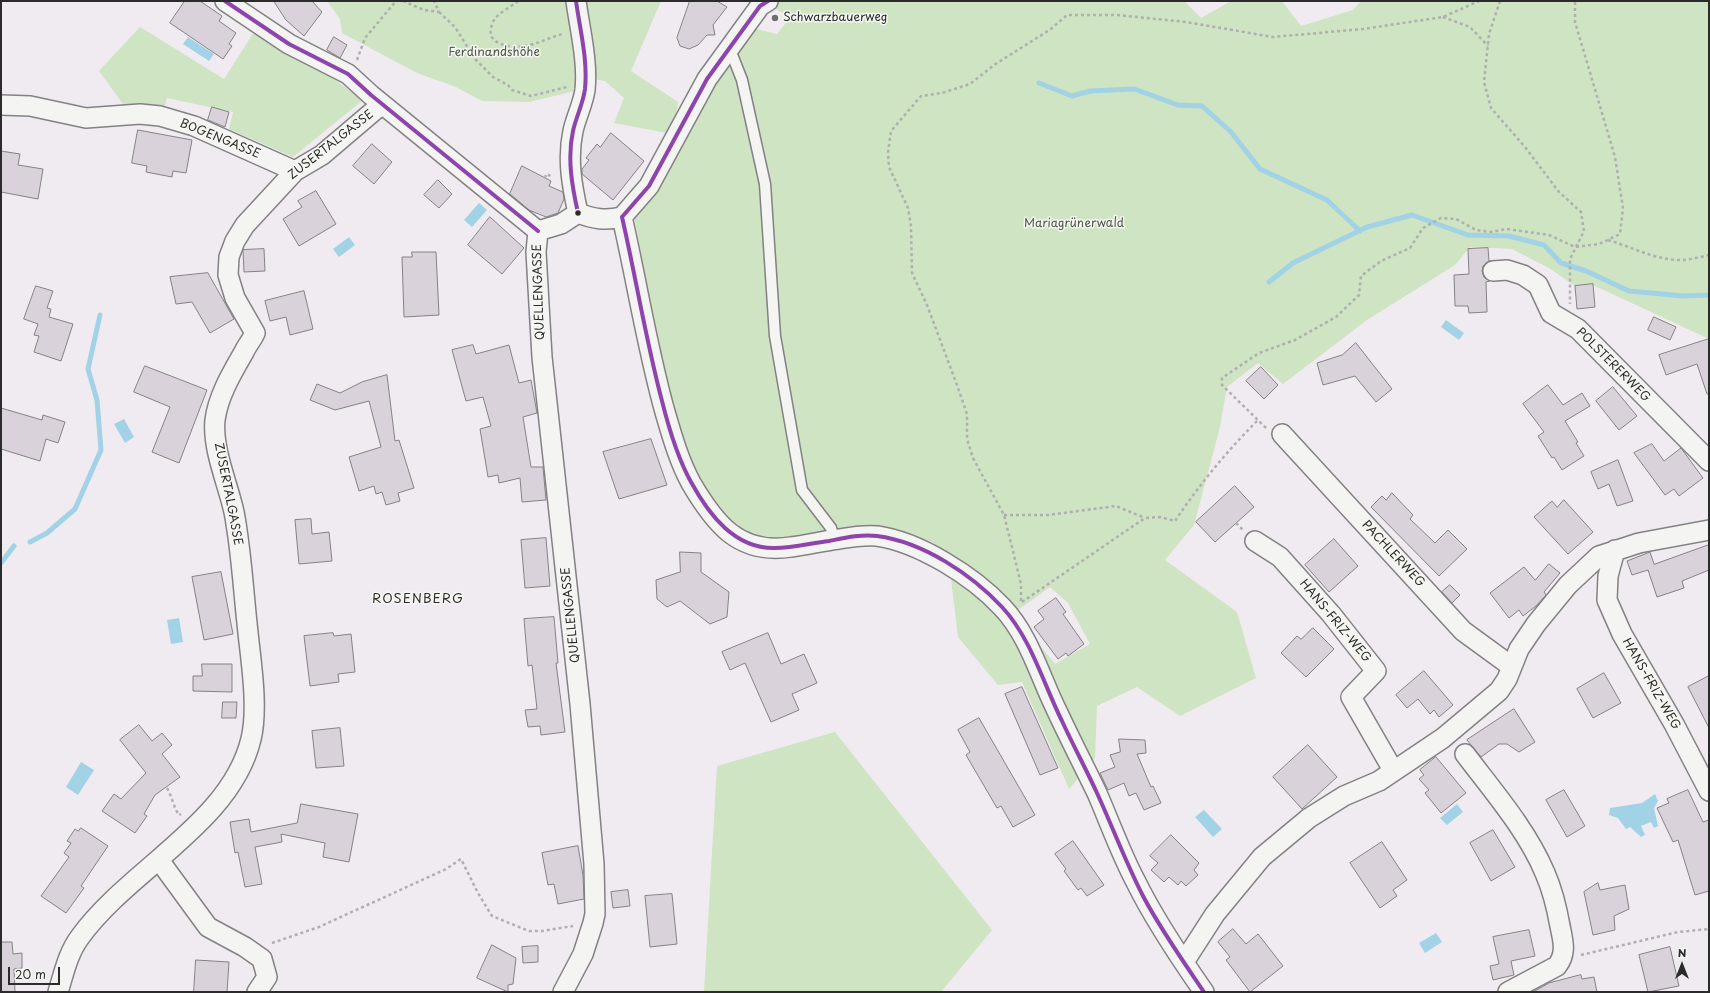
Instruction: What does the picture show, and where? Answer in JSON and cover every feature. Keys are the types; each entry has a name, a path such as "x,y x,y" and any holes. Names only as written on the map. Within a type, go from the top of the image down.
{"street":[{"name":"QUELLENGASSE","path":"226,1 288,44 348,74 382,104 538,231"},
{"path":"576,1 585,90 573,131 569,158 578,213 595,220 608,220 622,217 648,186 707,79 760,6 768,1"},
{"name":"ZUSERTALGASSE","path":"58,992 66,962 80,937 113,898 159,860 214,806 242,769 252,737 254,694 234,512 219,454 215,421 224,388 255,333 235,298 228,275 229,257 234,241 245,225 271,195 295,171 322,155 382,104"},
{"name":"BOGENGASSE","path":"1,105 30,106 86,118 140,114 160,116 194,126 295,171"},
{"name":"QUELLENGASSE","path":"538,231 562,224 578,213"},
{"path":"622,217 638,290 652,366 673,441 690,481 712,515 728,534 748,544 765,548 789,548 834,540 876,536 927,552 985,590 1003,608 1019,629 1095,790 1136,883 1204,992"},
{"name":"QUELLENGASSE","path":"538,231 536,252 542,357 580,704 594,864 595,914 593,923 583,954 563,992"},
{"name":"POLSTERERWEG","path":"1493,271 1507,270 1523,275 1538,285 1551,313 1578,329 1709,461"},
{"name":"PACHLERWEG","path":"1275,432 1463,631 1511,666"},
{"path":"1184,962 1215,914 1262,857 1309,818 1344,796 1379,781 1443,738 1499,691 1507,679 1511,666 1536,624 1568,585 1598,556 1638,543 1709,530"},
{"name":"HANS-FRIZ-WEG","path":"1255,541 1280,557 1331,614 1376,671 1351,697 1394,770"},
{"name":"HANS-FRIZ-WEG","path":"1615,550 1608,576 1607,600 1622,634 1674,724 1709,790"},
{"path":"1465,754 1519,827 1546,873 1564,942 1565,949 1563,959 1557,966 1508,992"},
{"path":"159,860 208,927 246,947 262,959 267,977 257,992"}],"lane":[{"path":"729,47 742,80 765,184 775,336 802,490 831,528 834,540"}],"path":[{"path":"348,74 358,58 365,38 396,1"},
{"path":"403,1 424,10 439,12"},
{"path":"434,1 439,12 455,28 475,59 493,77 508,85 512,90 531,96 585,84"},
{"path":"518,1 494,20 492,35 495,41 501,45 526,46 580,29"},
{"path":"1019,629 1021,602 1020,584 1004,515 974,458 967,439 967,414 960,392 928,306 912,273 911,226 908,208 889,167 888,152 891,131 921,96 942,93 970,84 994,65 1051,29 1066,15 1117,16 1186,22 1273,37 1363,29 1443,17 1479,1"},
{"path":"1500,1 1489,34 1484,82 1491,108 1525,147 1559,192 1581,212 1584,231 1570,259 1570,324"},
{"path":"1275,432 1258,420 1222,385 1222,378 1259,353 1295,340 1336,317 1359,295 1361,276 1381,261 1410,248 1423,228 1441,218 1456,219 1476,230 1491,232 1507,229 1549,235 1575,247 1599,244 1620,234 1623,208 1615,157 1575,22 1575,1"},
{"path":"1443,17 1470,27 1488,47"},
{"path":"1608,240 1623,244 1644,254 1681,260 1709,255"},
{"path":"1004,515 1048,515 1116,506 1145,518 1160,517 1175,521 1186,504 1235,443 1258,420"},
{"path":"1021,602 1145,518"},
{"path":"167,788 174,801 174,809 179,815 184,810 197,823"},
{"path":"246,947 277,942 319,927 446,869 461,859 478,893 492,916 529,931 542,931 578,926"},
{"path":"1563,959 1678,932 1709,928"}],"green space":[{"name":"Ferdinandshöhe","path":"327,1 661,1 631,71 678,102 676,117 667,133 614,123 624,98 605,81 593,79 575,91 529,102 482,101 456,87 417,73 342,33 340,19"},
{"name":"Mariagrünerwald","path":"779,1 1184,1 1201,18 1231,1 1282,1 1301,26 1353,10 1361,1 1709,1 1709,339 1593,285 1575,286 1549,268 1512,249 1470,247 1455,265 1367,320 1283,384 1258,363 1227,387 1220,427 1194,525 1165,560 1237,612 1256,678 1180,716 1137,687 1097,706 1095,758 1069,789 1022,682 998,685 958,637 951,579 1016,616 1055,664 1090,644 1068,603 1050,587 1014,613 973,574 932,542 888,528 831,528 790,542 742,534 716,509 690,461 668,395 634,217 717,74 752,28 777,34 785,24 785,14 770,6"},
{"path":"140,27 224,79 254,32 323,71 363,100 293,157 229,129 233,112 167,98 164,108 123,104 99,71"},
{"path":"835,732 992,930 941,992 704,992 717,766"}],"water":[{"path":"188,37 214,54 209,61 183,44"},
{"path":"479,203 487,210 472,227 464,220"},
{"path":"349,237 355,245 339,257 333,249"},
{"path":"1446,320 1464,333 1459,340 1441,327"},
{"path":"124,419 134,437 125,443 114,424"},
{"path":"179,618 183,642 171,644 167,620"},
{"path":"81,762 94,770 78,795 66,787"},
{"path":"1655,794 1658,801 1654,808 1658,826 1654,828 1651,822 1641,826 1645,835 1641,837 1630,827 1626,829 1618,818 1609,815 1610,808 1642,803"},
{"path":"1457,804 1463,812 1447,825 1440,818"},
{"path":"1204,810 1222,829 1213,837 1195,817"},
{"path":"1436,933 1442,942 1425,953 1419,943"}],"building":[{"path":"185,1 200,1 222,16 219,21 236,33 229,44 232,46 223,59 170,23"},
{"path":"274,1 312,1 322,12 304,36 286,20"},
{"path":"690,1 717,1 727,7 713,25 715,35 707,35 698,45 689,49 680,46 677,38"},
{"path":"334,37 347,45 340,58 327,50"},
{"path":"212,107 229,112 225,127 208,120"},
{"path":"138,130 192,140 186,173 173,171 172,177 146,172 147,166 132,163"},
{"path":"611,133 644,161 613,200 582,174 582,169 589,160 586,158 597,144 600,147"},
{"path":"372,144 392,162 374,184 353,166"},
{"path":"1,151 20,154 18,165 43,169 38,199 1,192"},
{"path":"522,166 551,181 549,186 563,192 564,199 558,213 546,217 529,210 510,194"},
{"path":"438,180 452,194 439,208 424,195"},
{"path":"316,191 336,224 299,246 283,219 302,207 298,201"},
{"path":"490,217 524,248 502,274 468,245"},
{"path":"1488,248 1489,261 1483,266 1482,271 1484,277 1490,281 1486,282 1487,312 1469,313 1468,306 1455,306 1454,275 1469,274 1468,249"},
{"path":"264,249 265,271 244,272 243,250"},
{"path":"412,252 436,252 439,315 404,317 402,257 412,257"},
{"path":"208,273 234,319 210,333 192,302 176,304 170,277"},
{"path":"1593,284 1595,307 1577,309 1575,286"},
{"path":"36,286 53,291 47,308 51,309 49,317 73,324 61,361 34,352 39,336 34,335 38,324 24,319"},
{"path":"304,291 313,329 290,335 286,317 270,321 265,301"},
{"path":"1654,317 1676,327 1670,340 1648,330"},
{"path":"1709,339 1709,394 1707,394 1697,364 1666,375 1659,355"},
{"path":"1356,343 1392,389 1376,402 1355,376 1323,385 1317,363 1342,355"},
{"path":"473,345 476,354 509,345 519,383 531,380 537,413 523,417 531,467 543,467 546,500 522,502 520,478 499,483 498,475 488,477 480,429 491,426 483,397 466,401 452,350"},
{"path":"145,366 207,390 179,463 152,452 170,407 134,392"},
{"path":"1261,367 1278,385 1264,399 1246,381"},
{"path":"387,375 395,441 399,440 414,488 398,493 400,501 386,505 382,492 376,494 374,486 359,491 349,457 381,447 369,401 335,410 310,400 317,384 340,393 362,382"},
{"path":"1548,385 1563,405 1582,393 1590,406 1565,421 1578,442 1576,443 1584,456 1562,470 1554,457 1552,458 1538,436 1544,432 1523,404"},
{"path":"1613,387 1637,416 1619,430 1596,401"},
{"path":"1,408 42,420 43,415 65,422 58,443 46,439 40,461 1,449"},
{"path":"651,439 667,485 619,499 603,452"},
{"path":"1652,444 1664,461 1681,448 1703,478 1679,496 1674,489 1665,495 1634,453"},
{"path":"1618,460 1633,501 1617,506 1609,484 1598,489 1591,472"},
{"path":"1235,486 1254,507 1215,542 1196,522"},
{"path":"1392,493 1413,515 1410,519 1435,543 1448,530 1467,549 1439,576 1371,507 1382,496 1386,500"},
{"path":"1564,500 1593,532 1568,554 1534,517 1552,501 1557,507"},
{"path":"311,519 312,534 329,532 332,561 299,564 295,520"},
{"path":"546,538 550,586 525,588 521,540"},
{"path":"1334,539 1358,566 1329,592 1305,565"},
{"path":"1709,545 1709,570 1682,581 1684,588 1657,597 1648,570 1632,575 1627,561 1650,552 1654,564"},
{"path":"680,552 701,553 701,572 729,592 727,617 710,624 680,601 667,607 657,599 656,580 680,572"},
{"path":"1549,564 1560,573 1544,592 1546,595 1536,606 1523,616 1519,610 1509,618 1490,593 1524,567 1535,580"},
{"path":"221,572 233,634 204,640 192,577"},
{"path":"1450,585 1460,595 1452,603 1442,592"},
{"path":"1056,598 1066,612 1063,614 1084,644 1068,656 1066,653 1058,659 1034,627 1044,619 1038,611"},
{"path":"554,617 558,663 556,663 565,732 541,735 540,726 528,727 525,710 537,709 532,665 528,666 524,619"},
{"path":"1313,628 1334,649 1306,677 1281,653 1297,636 1301,639"},
{"path":"333,633 334,636 351,634 355,672 338,674 339,682 310,686 304,636"},
{"path":"768,633 781,664 804,654 817,683 792,694 799,710 771,722 745,663 730,670 722,652"},
{"path":"202,664 232,664 232,692 193,691 193,676 202,676"},
{"path":"1424,671 1453,705 1439,717 1434,710 1430,714 1418,699 1407,708 1396,695"},
{"path":"1604,673 1621,703 1593,718 1577,689"},
{"path":"1709,676 1709,728 1688,687"},
{"path":"1022,687 1058,768 1040,775 1005,694"},
{"path":"223,702 237,702 236,718 222,718"},
{"path":"1514,709 1535,742 1519,752 1507,744 1499,744 1481,757 1467,740"},
{"path":"979,718 1035,815 1013,827 1001,806 997,808 966,755 970,752 958,730"},
{"path":"139,725 152,741 162,733 172,745 162,754 180,777 155,795 144,814 147,816 135,833 102,811 114,794 121,799 146,773 120,740"},
{"path":"340,728 344,766 316,768 312,731"},
{"path":"1119,739 1145,740 1146,753 1137,754 1151,787 1153,786 1161,803 1144,810 1136,793 1129,796 1124,783 1108,790 1100,773 1115,767 1110,755 1120,752"},
{"path":"1308,745 1337,777 1302,809 1273,777"},
{"path":"1436,757 1466,793 1441,813 1425,793 1429,790 1419,779 1424,775 1420,770"},
{"path":"1564,790 1585,826 1567,837 1546,800"},
{"path":"1688,790 1703,822 1709,820 1709,891 1695,895 1678,840 1673,842 1657,808 1669,803 1667,799"},
{"path":"301,804 358,814 349,862 323,857 325,843 281,834 282,842 255,847 262,884 245,887 238,852 235,853 230,822 249,819 251,832 297,823"},
{"path":"81,828 108,846 81,886 84,888 66,913 41,896 69,857 64,853 71,843 67,841 75,829 78,831"},
{"path":"1493,830 1515,867 1491,881 1470,843"},
{"path":"1171,835 1199,863 1194,870 1198,875 1186,886 1181,881 1178,885 1169,877 1164,882 1151,870 1158,863 1150,856"},
{"path":"1073,841 1104,885 1087,896 1081,888 1078,890 1064,871 1066,869 1055,854"},
{"path":"1382,842 1407,880 1393,890 1397,896 1380,908 1350,863"},
{"path":"578,846 583,875 584,899 558,904 554,884 548,885 542,853"},
{"path":"1598,883 1600,890 1625,885 1629,909 1614,916 1615,930 1593,935 1584,892"},
{"path":"628,890 630,906 613,908 611,892"},
{"path":"672,894 677,944 650,947 645,896"},
{"path":"1233,929 1246,944 1258,934 1283,966 1250,992 1226,960 1230,957 1218,942"},
{"path":"1529,930 1535,956 1511,961 1514,975 1493,980 1490,966 1499,964 1493,937"},
{"path":"1,942 12,942 13,954 22,953 22,968 14,969 15,992 1,992"},
{"path":"492,945 516,958 513,984 508,985 508,992 477,978"},
{"path":"538,946 538,962 523,963 522,947"},
{"path":"1670,947 1679,986 1648,992 1639,955"},
{"path":"196,960 229,962 227,992 194,992"},
{"path":"1581,975 1582,979 1594,977 1597,992 1533,992 1549,983"}],"waterway":[{"path":"1039,83 1072,96 1090,91 1134,89 1178,105 1202,106 1231,132 1260,169 1327,200 1360,231"},
{"path":"1269,282 1293,263 1367,227 1412,215 1468,235 1509,236 1544,245 1561,263 1586,271 1629,291 1683,296 1709,295"},
{"path":"30,542 47,533 75,509 101,450 97,400 88,369 100,315"},
{"path":"1,563 14,546"}],"transit line":[{"path":"225,1 289,44 348,74 371,95 538,231"},
{"path":"576,1 585,56 586,78 584,95 573,131 570,151 572,182 578,213"},
{"path":"622,217 649,186 707,79 760,6 768,1"},
{"path":"622,217 656,378 674,443 691,482 715,518 736,536 748,543 761,547 789,547 865,536 877,536 894,539 929,552 945,561 990,595 1012,619 1029,647 1143,896 1180,957 1204,992"}],"place":[{"name":"Schwarzbauerweg","path":"775,18"}],"district":[{"name":"ROSENBERG","path":"418,599"}]}
